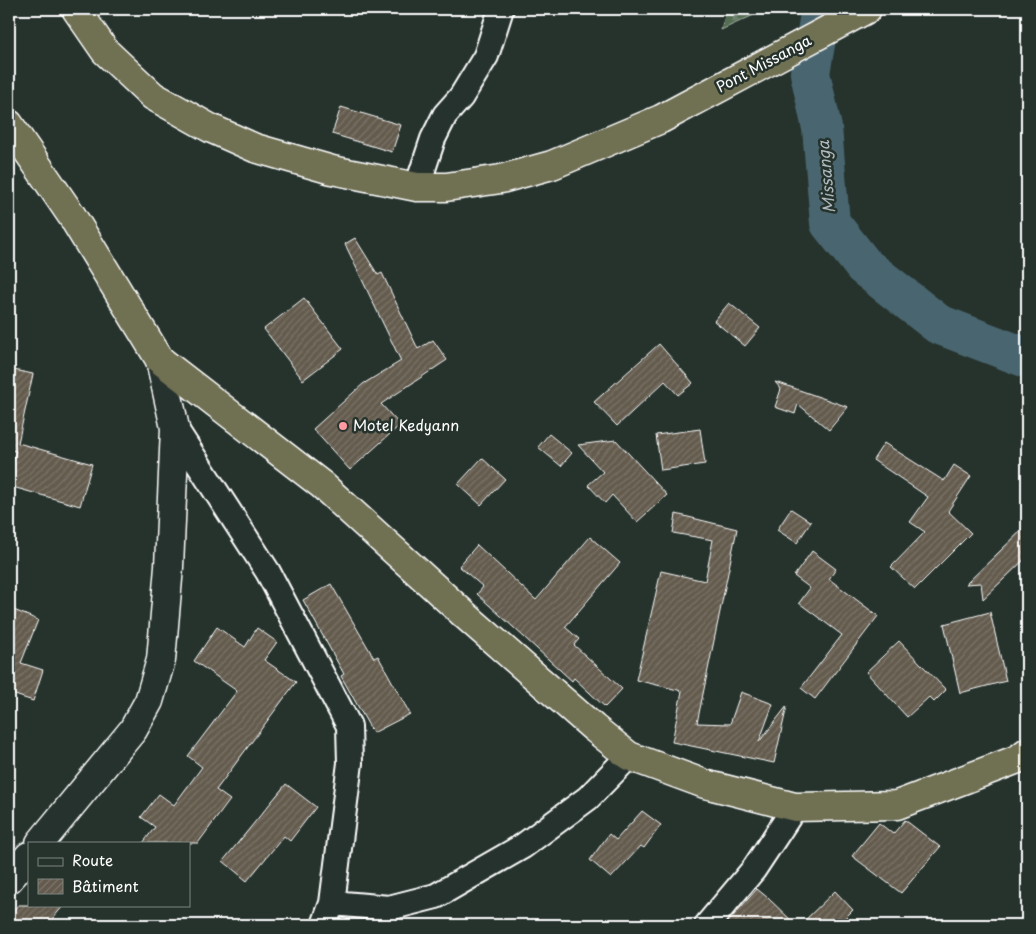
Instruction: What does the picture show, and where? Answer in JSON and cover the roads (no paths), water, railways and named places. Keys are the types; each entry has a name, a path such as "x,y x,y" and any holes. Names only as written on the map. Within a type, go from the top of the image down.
{"highway":[{"name":"Pont Missanga","path":"76,9 105,51 153,96 210,128 255,148 332,170 417,187 446,187 501,179 552,165 661,119 867,9"},
{"path":"9,124 72,216 160,360 322,485 467,617 594,728 629,756 705,784 795,807 897,805 1018,759 1027,752"}],"street":[{"path":"417,187 433,139 445,115 461,97 486,56 501,9"},
{"path":"41,842 133,730 149,701 161,660 175,428 160,360"},
{"path":"175,428 268,572 349,726 350,763 332,903 324,925"},
{"path":"332,903 389,908 436,896 523,846 588,798 629,756"},
{"path":"707,925 754,869 795,807"},
{"path":"9,879 28,857"}],"waterway":[{"name":"Missanga","path":"821,9 810,73 822,128 830,223 864,266 938,324 1027,358"}],"place":[{"name":"Motel Kedyann","path":"343,426"}]}
